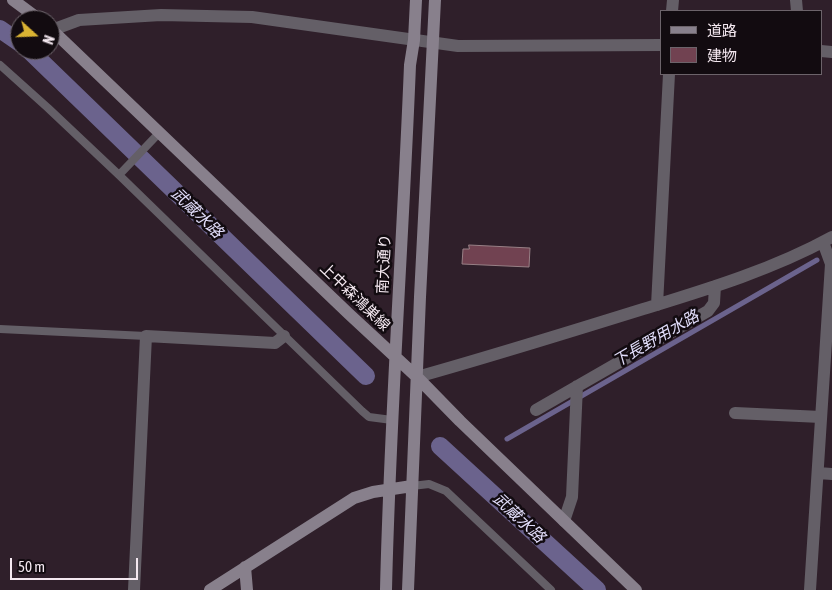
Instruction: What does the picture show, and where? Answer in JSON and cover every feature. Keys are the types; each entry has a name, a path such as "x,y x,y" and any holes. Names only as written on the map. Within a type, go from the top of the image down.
{"street":[{"path":"13,0 26,10"},
{"name":"南大通り","path":"386,590 388,490 410,64 414,40 416,0"},
{"path":"408,590 435,0"},
{"path":"60,26 79,20 161,15 252,17 458,46 660,45"},
{"name":"上中森鴻巣線","path":"60,38 417,377 460,421 636,590"},
{"path":"657,304 669,75"},
{"path":"417,377 492,356 715,286 772,265 827,239 830,264 828,381 820,417 810,590"},
{"path":"536,410 576,394 708,311 714,304 715,286"},
{"path":"134,590 146,336 275,343 284,336"},
{"path":"564,521 572,497 576,394"},
{"path":"735,412 820,417"},
{"path":"818,473 832,474"},
{"path":"210,590 354,498 373,492 412,486"},
{"path":"246,567 247,590"}],"lane":[{"path":"0,65 119,175 369,416 392,420"},
{"path":"119,175 160,132"},
{"path":"0,328 146,336"},
{"path":"412,486 429,484 446,491 551,590"}],"building":[{"path":"469,245 530,248 529,267 462,264 463,249 469,249"}],"waterway":[{"name":"武蔵水路","path":"0,29 10,36"},
{"name":"武蔵水路","path":"39,60 366,376"},
{"name":"下長野用水路","path":"507,439 817,260"},
{"name":"武蔵水路","path":"440,446 597,590"}]}
